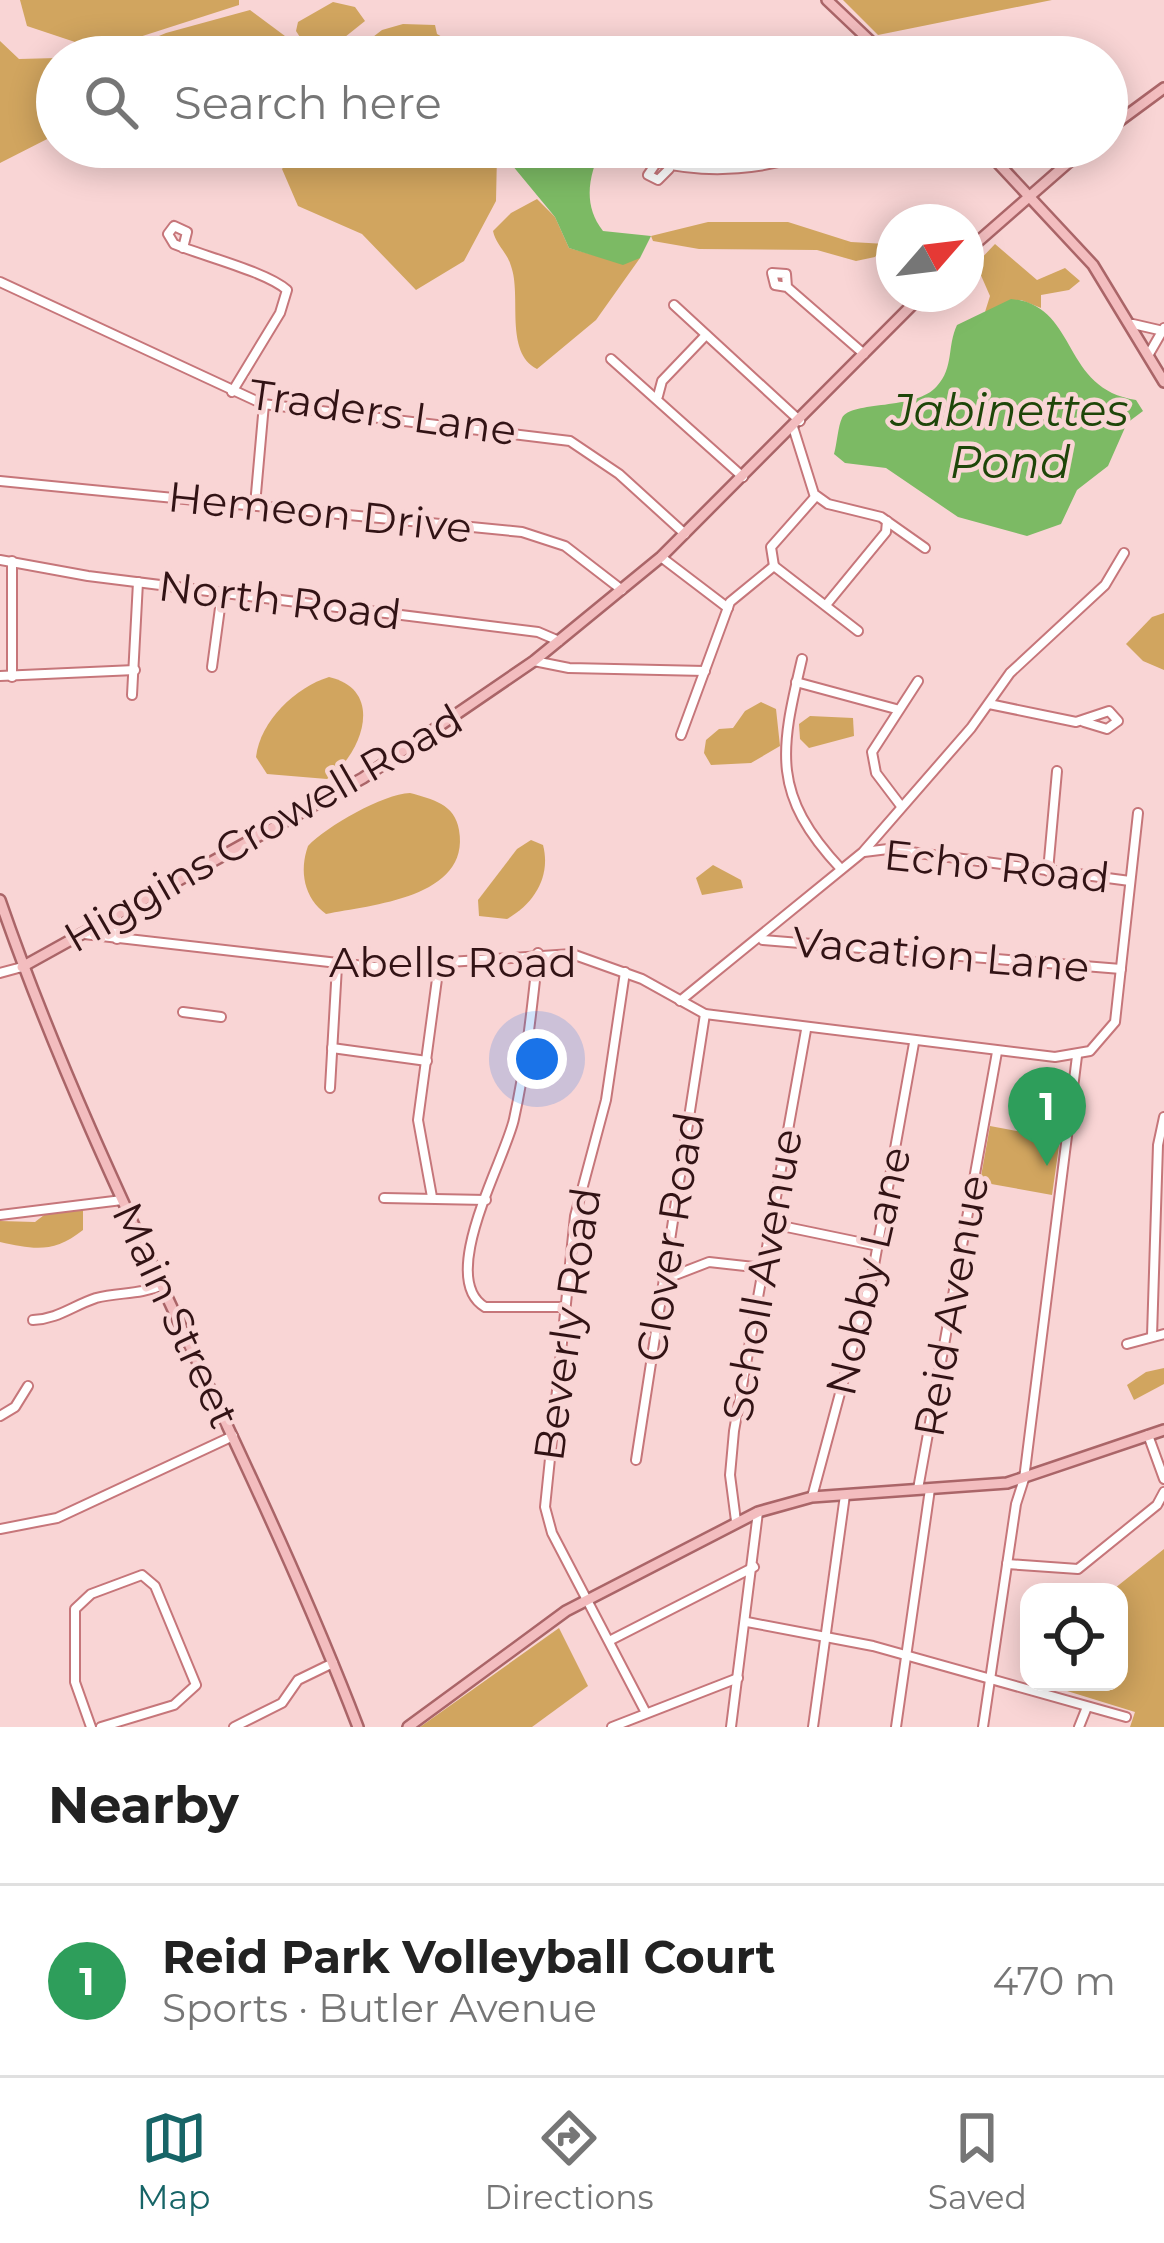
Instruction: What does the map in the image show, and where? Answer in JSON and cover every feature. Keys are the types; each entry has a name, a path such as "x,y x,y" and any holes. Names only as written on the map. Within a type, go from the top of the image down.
{"main road":[{"path":"827,0 865,36"},
{"path":"1128,115 1164,88"},
{"path":"1005,168 1094,265 1164,382"},
{"path":"984,236 1061,168"},
{"name":"Higgins Crowell Road","path":"22,967 363,778 533,661 661,557 905,312"},
{"name":"Main Street","path":"0,900 22,967 122,1200 232,1436 358,1727"},
{"path":"408,1727 586,1598 758,1512 812,1497 1024,1479 1164,1430"}],"street":[{"path":"669,169 692,168"},
{"path":"183,248 287,290 280,313 232,392"},
{"name":"Traders Lane","path":"0,282 264,404 557,437 588,449 685,534"},
{"path":"787,287 864,354"},
{"path":"674,305 796,424 816,496"},
{"path":"1133,324 1161,329 1149,354"},
{"path":"658,396 662,381 706,335"},
{"path":"611,358 744,477"},
{"path":"255,505 264,404"},
{"name":"Hemeon Drive","path":"0,482 539,535 580,555 622,590"},
{"path":"816,496 887,521 925,548"},
{"path":"816,496 770,548 775,566 858,631"},
{"path":"826,605 886,532 887,521"},
{"path":"680,1001 761,940 863,852 1019,663 1110,580 1124,554"},
{"path":"661,557 728,608"},
{"name":"North Road","path":"0,560 538,632 559,641"},
{"path":"11,676 13,561"},
{"path":"681,735 728,608 775,566"},
{"path":"131,695 139,582"},
{"path":"212,667 222,593"},
{"path":"802,659 785,735 794,809 807,833 842,869"},
{"path":"533,661 569,668 706,671"},
{"path":"0,676 135,670"},
{"path":"901,806 872,763 876,742 918,681"},
{"path":"796,682 896,709"},
{"path":"989,704 1084,722"},
{"path":"1048,871 1057,771"},
{"path":"983,1727 1006,1564 1024,1479 1077,1056 1098,1047 1113,1028 1138,813"},
{"name":"Echo Road","path":"863,852 888,849 1130,881"},
{"path":"117,915 117,939"},
{"name":"Abells Road","path":"82,934 337,966 572,954 625,972 705,1013 914,1043 1077,1056"},
{"name":"Vacation Lane","path":"761,940 1121,968"},
{"path":"538,953 514,1119 496,1156 469,1251 468,1285 475,1300 485,1307 565,1307"},
{"path":"432,1197 418,1120 439,964"},
{"path":"330,1088 337,966"},
{"path":"0,973 22,967"},
{"name":"Beverly Road","path":"625,972 606,1100 579,1196 544,1507 645,1711"},
{"path":"183,1012 221,1017"},
{"name":"Clover Road","path":"636,1460 705,1013"},
{"name":"Scholl Avenue","path":"736,1521 730,1460 806,1030"},
{"name":"Nobby Lane","path":"812,1497 878,1246 914,1043"},
{"path":"332,1048 427,1061"},
{"name":"Reid Avenue","path":"896,1727 924,1489 997,1052"},
{"path":"1152,1336 1158,1144 1164,1117"},
{"path":"384,1198 486,1200"},
{"path":"0,1215 122,1200"},
{"path":"772,1224 878,1246"},
{"path":"663,1280 716,1261 763,1268"},
{"path":"33,1320 55,1319 89,1300 138,1295 163,1285"},
{"path":"1127,1343 1164,1334"},
{"path":"0,1416 15,1407 28,1386"},
{"path":"1148,1434 1164,1479"},
{"path":"0,1529 57,1518 232,1436"},
{"path":"1006,1564 1078,1569 1157,1505 1164,1492"},
{"path":"813,1727 845,1496"},
{"path":"731,1727 758,1512"},
{"path":"610,1640 754,1567"},
{"path":"92,1727 75,1682 75,1609 123,1578 142,1574 155,1586 193,1667 195,1688 185,1700 157,1712 101,1727"},
{"path":"747,1622 905,1654 1126,1717"},
{"path":"233,1727 283,1703 298,1680 333,1663"},
{"path":"611,1727 738,1678"},
{"path":"1079,1727 1088,1707"},
{"path":"157,1712 161,1727"}],"shaded area":[{"path":"20,0 239,0 239,5 143,36 57,36 27,26"},
{"path":"843,0 1052,0 878,35"},
{"path":"333,2 355,7 365,21 346,36 299,36 298,22"},
{"path":"250,10 285,36 159,36"},
{"path":"403,24 435,25 440,36 374,36"},
{"path":"0,41 19,59 36,59 36,145 0,163"},
{"path":"497,168 496,201 464,261 416,290 362,234 298,206 282,169"},
{"path":"537,199 555,217 569,248 604,258 640,258 596,320 537,369 521,350 514,278 493,231 511,213"},
{"path":"708,222 788,222 851,242 876,243 876,256 856,261 817,250 699,249 653,241 651,236"},
{"path":"995,244 1037,280 1065,268 1080,281 1069,290 1041,295 1041,308 1021,300 985,312 990,296 984,282 984,256"},
{"path":"1164,613 1164,670 1143,661 1126,644 1152,617"},
{"path":"329,677 347,684 363,709 358,740 350,755 327,779 267,774 256,757 264,731 292,697"},
{"path":"761,702 776,709 780,746 751,763 711,765 704,753 706,740 719,729 733,728 745,711"},
{"path":"810,716 853,718 854,736 809,748 800,739 799,724"},
{"path":"410,793 441,804 457,821 459,853 449,871 414,894 326,914 305,883 308,846 356,812"},
{"path":"531,840 543,845 545,856 543,878 533,897 507,919 479,916 478,900 517,849"},
{"path":"713,865 741,880 743,888 702,895 696,878"},
{"path":"990,1126 1060,1139 1052,1195 980,1182"},
{"path":"83,1208 83,1230 62,1243 33,1248 0,1242 0,1221 35,1222 48,1212"},
{"path":"1164,1368 1164,1384 1134,1400 1127,1385 1146,1372"},
{"path":"1164,1549 1164,1727 1130,1727 1135,1712 1067,1691 1128,1691 1128,1583 1121,1583"},
{"path":"559,1628 588,1686 532,1727 420,1727"}],"water":[{"path":"514,168 594,168 590,200 603,231 651,236 640,258 623,265 569,248 555,217"},
{"name":"Jabinettes Pond","path":"1011,299 1033,305 1049,316 1094,380 1112,393 1136,400 1143,411 1127,423 1108,466 1077,490 1061,524 1027,536 958,517 886,468 845,463 834,454 842,418 848,412 915,399 937,386 946,372 957,325"}],"place":[{"name":"Reid Park Volleyball Court","path":"1047,1166"}]}
